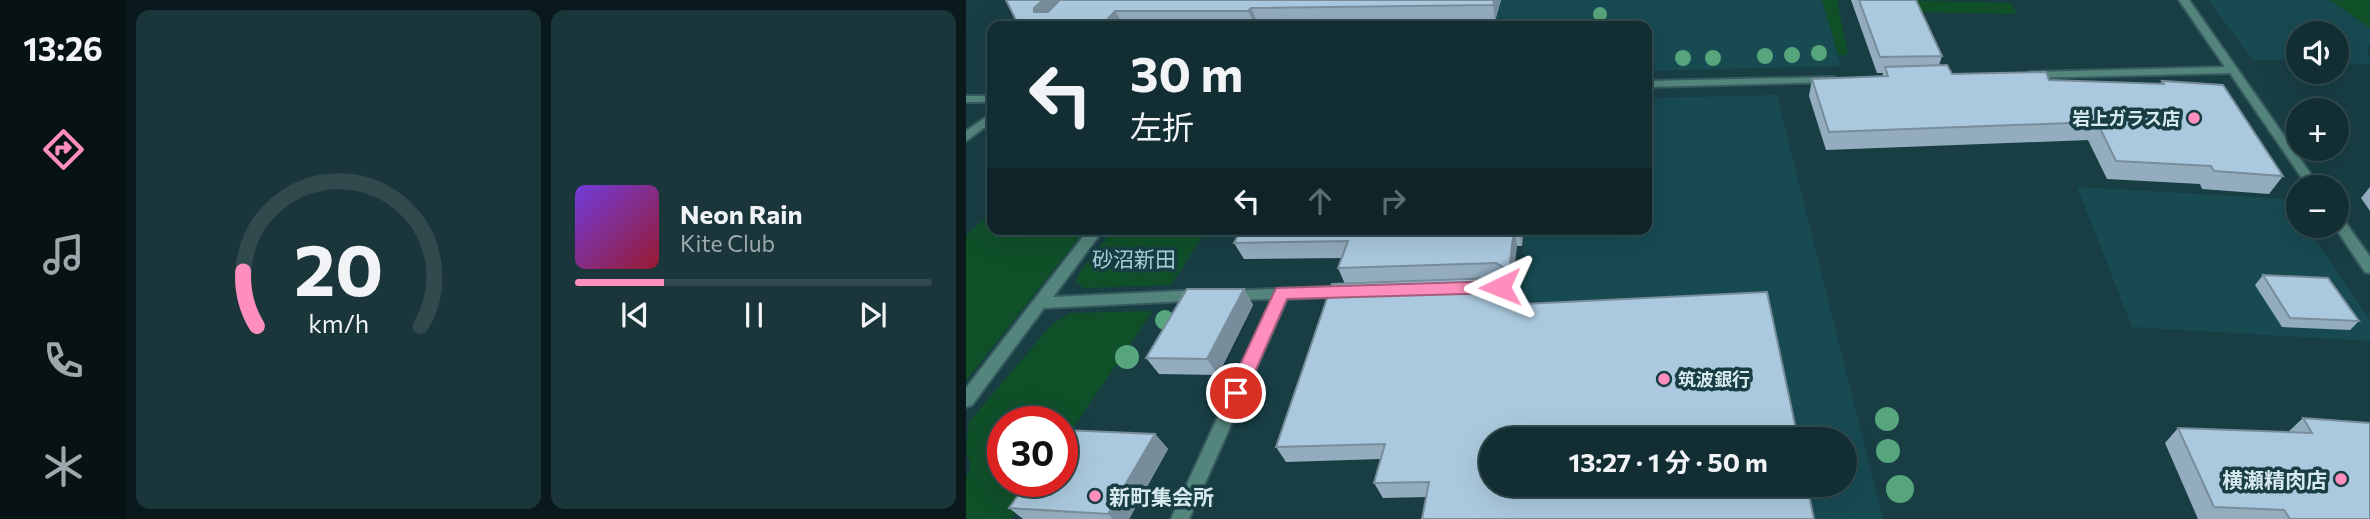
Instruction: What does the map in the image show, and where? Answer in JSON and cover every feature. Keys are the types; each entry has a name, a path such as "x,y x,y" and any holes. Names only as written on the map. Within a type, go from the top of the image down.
{"street":[{"path":"2184,0 2306,175"},
{"path":"2019,75 2234,70"},
{"path":"1652,84 1843,79"},
{"path":"966,99 987,99"},
{"path":"966,137 987,120"},
{"path":"966,400 1092,235"},
{"path":"2349,238 2370,268"},
{"path":"1040,303 1362,290"},
{"path":"1180,519 1282,293"}],"shaded area":[{"path":"1165,0 1822,0 1841,66 1652,71 1652,21 1144,21"},
{"path":"2208,0 2330,0 2370,28 2370,44 2367,45 2370,65 2349,63 2349,21 2286,21 2286,60 2253,60"},
{"path":"1777,95 1883,519 1499,519 1502,497 1857,497 1857,427 1508,427 1524,235 1652,235 1652,98"},
{"path":"2077,187 2286,199 2286,238 2314,238 2370,320 2370,341 2132,327"}],"green space":[{"path":"1822,0 1837,0 1848,55 1838,55"},
{"path":"1905,0 2011,3 2017,14 1917,12"},
{"path":"2330,0 2370,0 2370,28"},
{"path":"987,216 987,235 1081,235 966,381 966,236"},
{"path":"1108,235 1203,235 1171,285 1084,288 1076,282 1080,272"},
{"path":"1153,311 1078,421 1078,406 987,406 987,497 1026,497 1011,519 966,519 966,478 971,467 966,451 969,422 1051,325 1070,313"}],"building":[{"path":"1006,0 1043,0 1034,8 1034,12 1048,12 1060,0 1494,0 1493,5 1251,8 1248,11 1115,11 1106,21 1016,21"},
{"path":"1859,0 1916,0 1942,56 1880,57"},
{"path":"1947,65 1952,74 2046,72 2049,80 2164,84 2162,81 2223,85 2283,176 2214,171 2211,166 2116,161 2097,122 1829,132 1812,79 1888,76 1885,67"},
{"path":"1238,235 1513,235 1505,305 1767,292 1795,427 1479,427 1479,497 1809,497 1814,519 1422,519 1429,482 1374,483 1385,444 1276,447 1332,284 1496,278 1504,276 1506,269 1496,263 1338,268 1348,241 1234,243"},
{"path":"2263,275 2328,278 2359,321 2290,318"},
{"path":"1187,289 1244,289 1207,359 1146,358"},
{"path":"2303,418 2370,423 2370,519 2290,519 2284,510 2214,507 2178,428 2312,433"},
{"path":"1078,431 1155,434 1108,514 1009,508 1017,497 1078,497"}],"place":[{"name":"岩上ガラス店","path":"2194,118"},
{"name":"筑波銀行","path":"1664,379"},
{"name":"横瀬精肉店","path":"2341,479"},
{"name":"新町集会所","path":"1095,496"}],"district":[{"name":"砂沼新田","path":"1134,258"}],"route":[{"path":"1236,393 1282,293 1500,287"}]}
